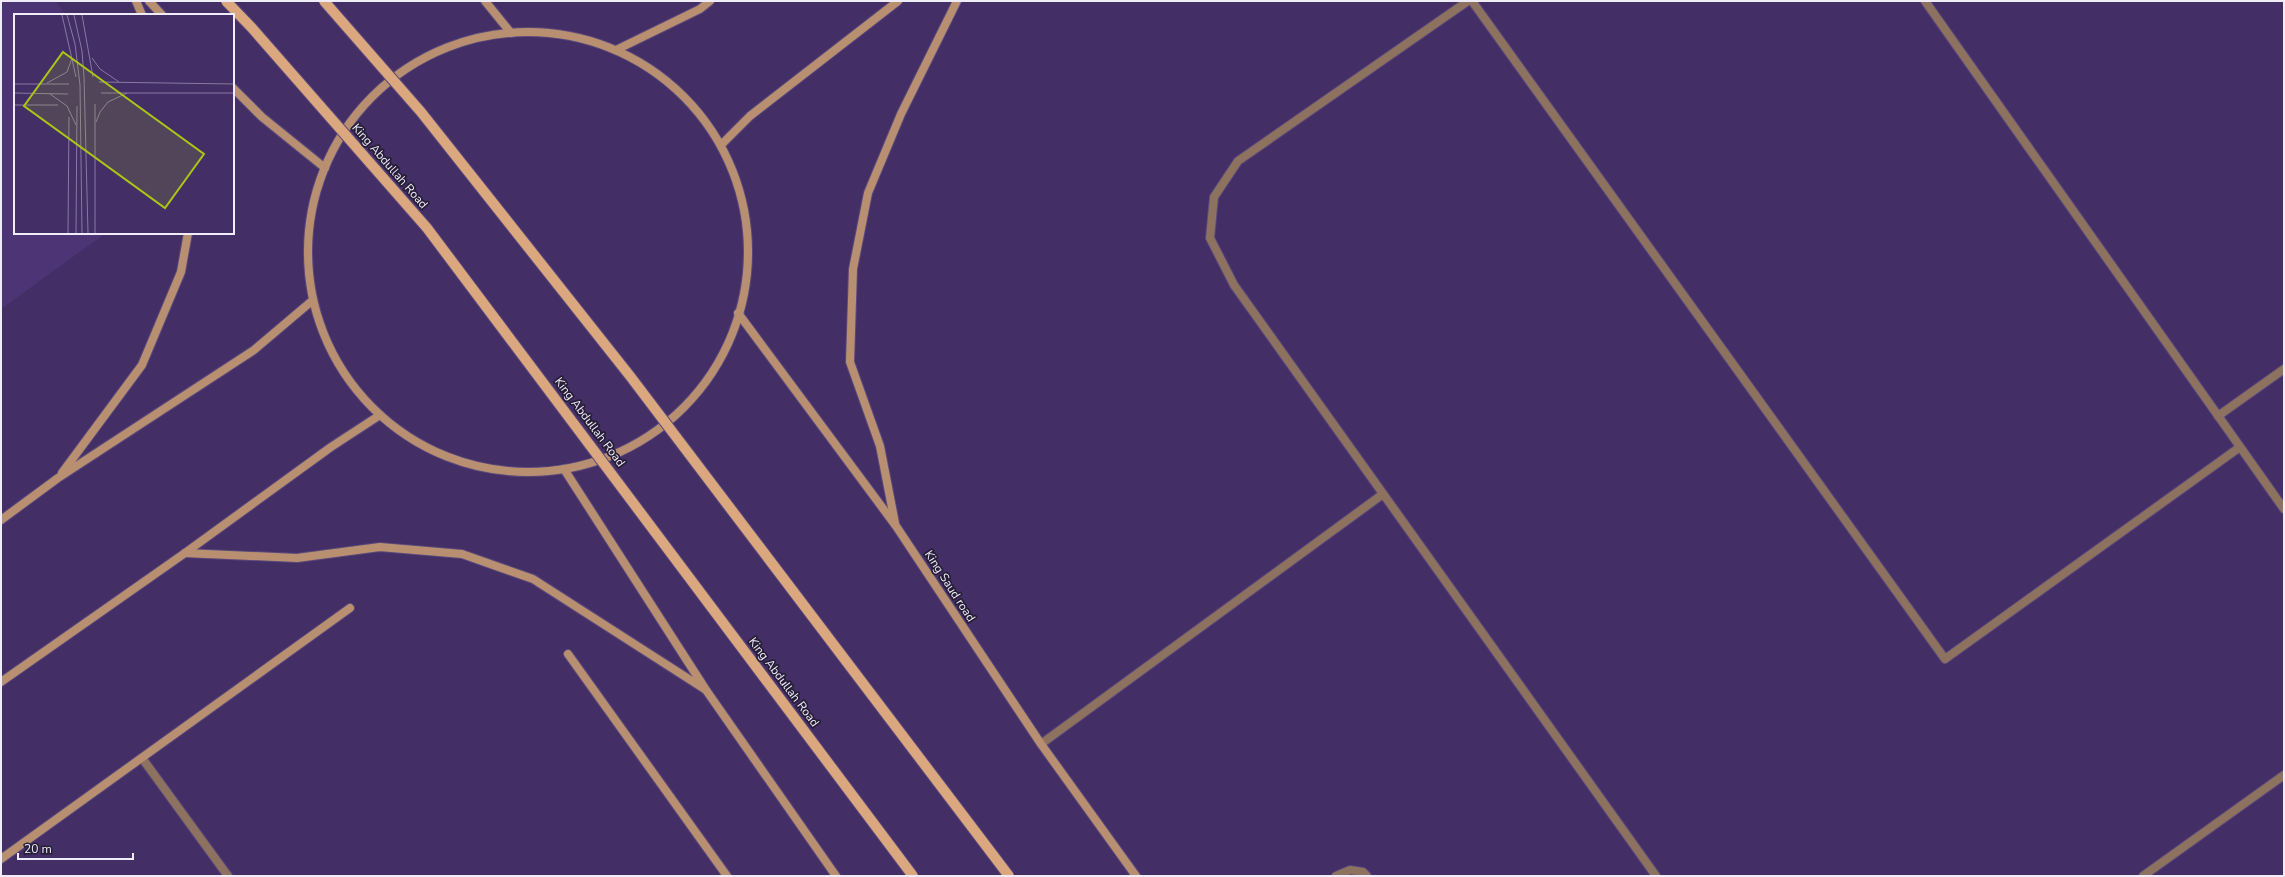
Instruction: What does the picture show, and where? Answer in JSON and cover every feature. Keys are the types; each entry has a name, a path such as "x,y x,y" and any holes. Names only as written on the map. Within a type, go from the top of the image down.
{"main road":[{"path":"136,1 142,14"},
{"path":"149,1 161,14"},
{"name":"King Abdullah Road","path":"226,1 252,28 427,228 913,876"},
{"path":"324,1 421,112 626,370 1010,876"},
{"path":"485,1 511,32"},
{"path":"616,50 700,9 710,1"},
{"path":"721,145 750,116 898,1"},
{"path":"896,526 880,446 850,362 853,269 868,193 900,114 957,1"},
{"path":"511,32 547,32 582,38 616,50 647,66 676,87 700,114 721,145 736,180 746,216 749,255 744,292 734,329 717,364 695,395 667,421 636,443 601,459 564,468 526,472 488,468 451,458 417,442 380,415 359,393 337,362 322,332 312,300 308,267 308,233 314,200 325,168 340,138 360,110 383,87 410,66 456,45 476,38 511,32"},
{"path":"234,89 262,117 325,168"},
{"path":"58,478 142,365 181,272 188,234"},
{"path":"1,520 58,478 254,350 312,300"},
{"name":"King Saud road","path":"738,313 896,526 1041,744 1136,876"},
{"path":"1,682 186,553 331,447 380,415"},
{"path":"564,468 706,690 836,876"},
{"path":"186,553 297,558 380,547 462,554 532,579 706,690"},
{"path":"1,859 350,608"},
{"path":"568,654 727,876"}],"street":[{"path":"1468,1 1238,160 1214,197 1210,238 1234,285 1656,876"},
{"path":"1472,1 1945,660 2240,447"},
{"path":"1925,1 2284,509"},
{"path":"2218,416 2284,369"},
{"path":"1041,744 1383,494"},
{"path":"142,758 228,876"},
{"path":"2143,876 2284,775"},
{"path":"1336,876 1350,870 1363,872 1367,876"}],"shaded area":[{"path":"1,1 55,1 65,14 14,14 14,234 105,234 1,309"}]}
